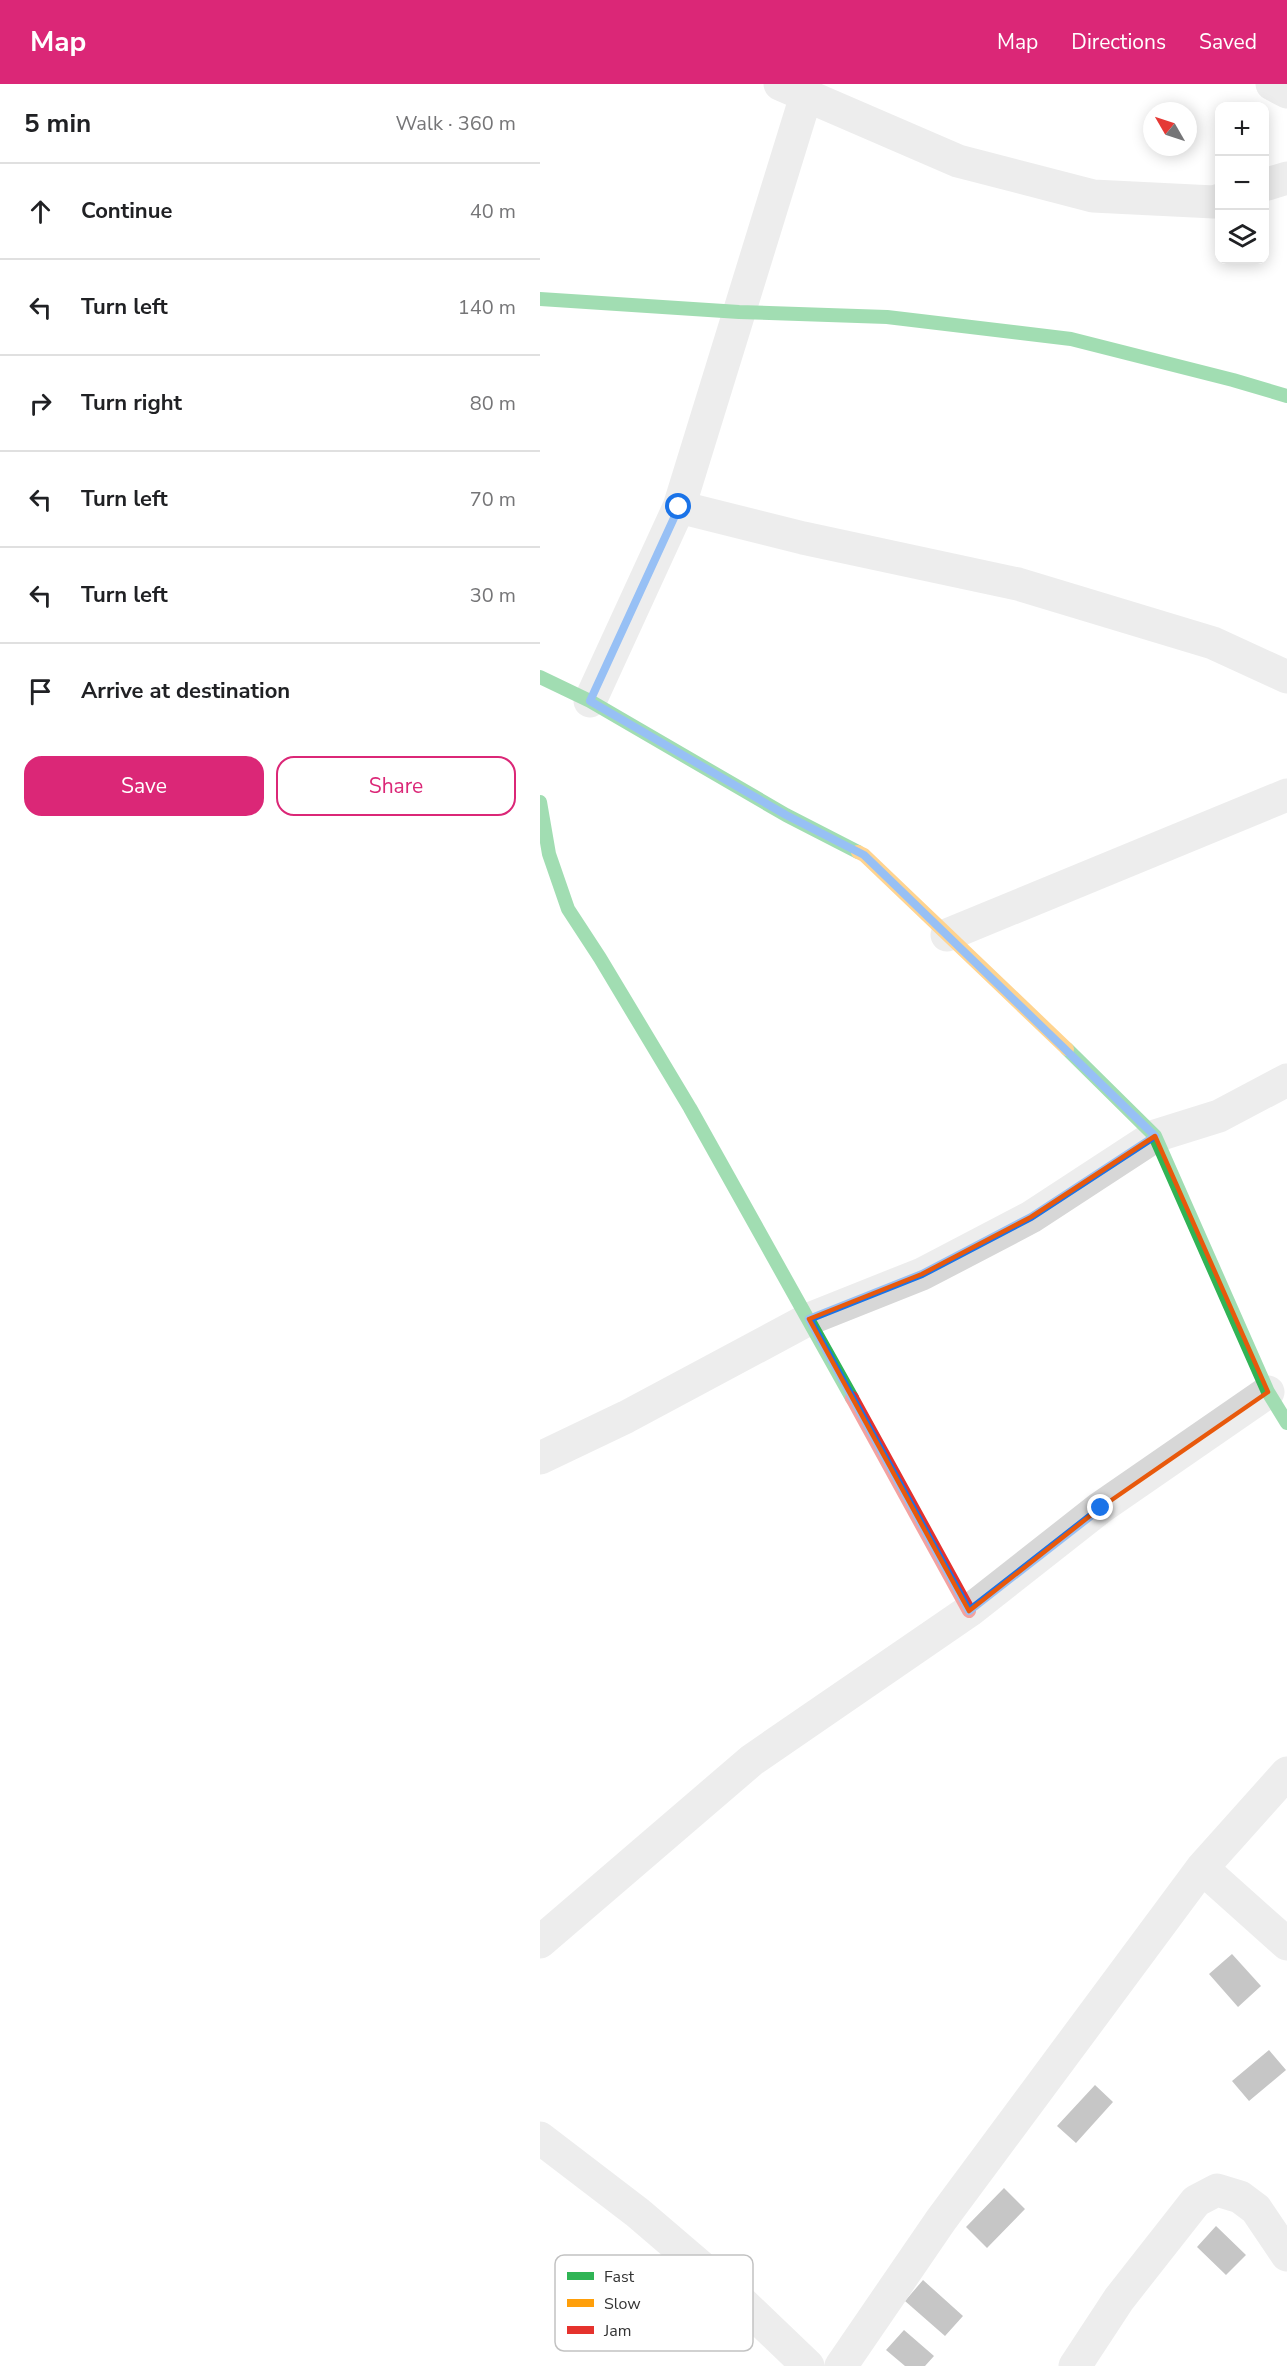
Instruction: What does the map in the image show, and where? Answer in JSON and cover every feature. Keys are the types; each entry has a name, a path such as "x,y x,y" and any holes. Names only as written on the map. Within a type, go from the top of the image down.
{"street":[{"path":"1272,84 1287,92"},
{"path":"590,701 679,507 739,312 793,90 958,160 1093,196 1215,202"},
{"path":"1269,183 1287,178"},
{"path":"540,299 739,312 887,317 1071,339 1287,396"},
{"path":"679,507 803,538 1018,584 1213,643 1287,677"},
{"path":"540,677 590,701 786,815 864,855 1155,1136 1268,1392 1287,1423"},
{"path":"947,935 1287,795"},
{"path":"540,802 549,854 568,909 690,1108 969,1611"},
{"path":"540,1458 626,1417 809,1319 922,1274 992,1238 1031,1217 1155,1136 1219,1116 1287,1080"},
{"path":"540,1942 752,1760 969,1611 1101,1508 1268,1392"},
{"path":"841,2366 941,2220 1202,1868 1287,1773"},
{"path":"1202,1868 1287,1944"},
{"path":"540,2138 647,2220 688,2255"},
{"path":"1075,2366 1119,2299 1196,2201 1217,2190 1240,2197 1256,2209 1287,2254"},
{"path":"753,2313 808,2366"}],"highlighted area":[{"path":"1155,1136 1268,1392 1100,1508 969,1611 809,1319 922,1274 1031,1217"}],"building":[{"path":"1232,1954 1261,1986 1238,2007 1209,1974"},
{"path":"1269,2050 1286,2070 1249,2101 1232,2081"},
{"path":"1095,2085 1113,2102 1076,2143 1057,2126"},
{"path":"1004,2188 1025,2209 987,2248 966,2227"},
{"path":"1216,2226 1246,2255 1226,2275 1197,2247"},
{"path":"923,2280 963,2316 945,2336 905,2301"},
{"path":"904,2330 934,2356 925,2366 905,2366 886,2350"}],"traffic: fast":[{"path":"540,299 739,312 887,317 1071,339 1287,396"},
{"path":"540,677 590,701 786,815 858,852"},
{"path":"540,802 549,854 568,909 690,1108 852,1398"},
{"path":"1067,1049 1155,1136 1268,1392 1287,1423"}],"traffic: slow":[{"path":"858,852 864,855 1067,1049"}],"traffic: jam":[{"path":"852,1398 969,1611"}],"route":[{"path":"679,507 590,701 786,815 864,855 1155,1136 1031,1217 922,1274 809,1319 969,1611 1101,1508"}]}
